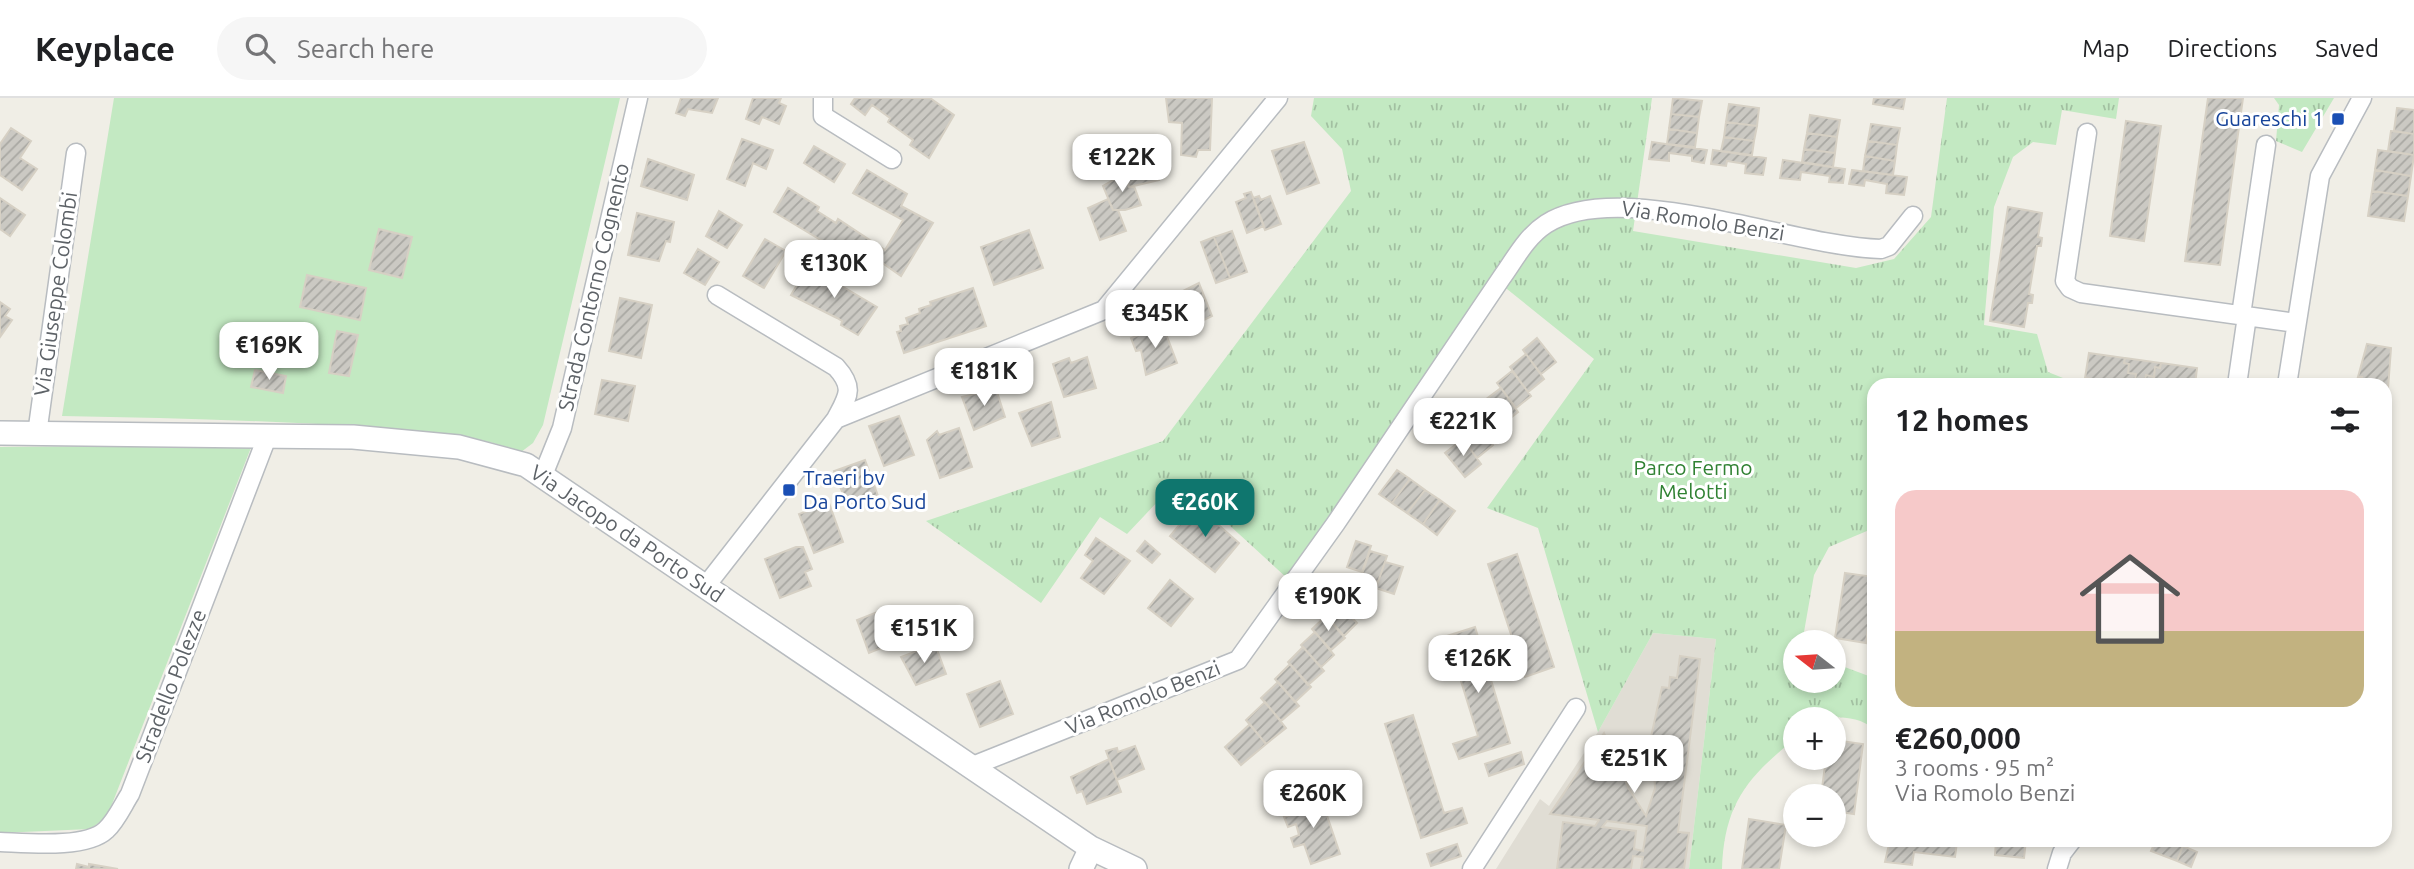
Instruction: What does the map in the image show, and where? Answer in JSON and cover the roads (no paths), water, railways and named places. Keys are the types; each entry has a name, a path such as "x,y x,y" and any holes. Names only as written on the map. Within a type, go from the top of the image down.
{"street":[{"name":"Strada Contorno Cognento","path":"544,475 562,428 638,98"},
{"path":"823,98 823,116 892,159"},
{"path":"836,419 1104,310 1278,98"},
{"path":"2288,378 2320,176 2362,98"},
{"path":"2087,133 2065,281 2070,288 2081,293 2296,323"},
{"path":"2238,378 2266,145"},
{"name":"Via Giuseppe Colombi","path":"37,434 76,153"},
{"name":"Via Romolo Benzi","path":"970,766 1238,660 1336,523 1530,237 1546,224 1566,214 1624,205 1881,249 1889,247 1913,216"},
{"path":"705,587 836,419 849,396 847,379 836,367 718,295"},
{"name":"Via Jacopo da Porto Sud","path":"0,433 353,437 459,447 507,458 544,475 1091,848 1135,869"},
{"name":"Stradello Polezze","path":"0,842 86,841 106,831 114,820 130,794 267,437"},
{"path":"1472,869 1576,708"},
{"path":"2057,869 2067,847"},
{"path":"1081,869 1091,848"}],"place":[{"name":"Guareschi 1","path":"2338,119"},
{"name":"Traeri bv Da Porto Sud","path":"789,490"}],"park label":[{"name":"Parco Fermo Melotti","path":"1693,480"}]}
